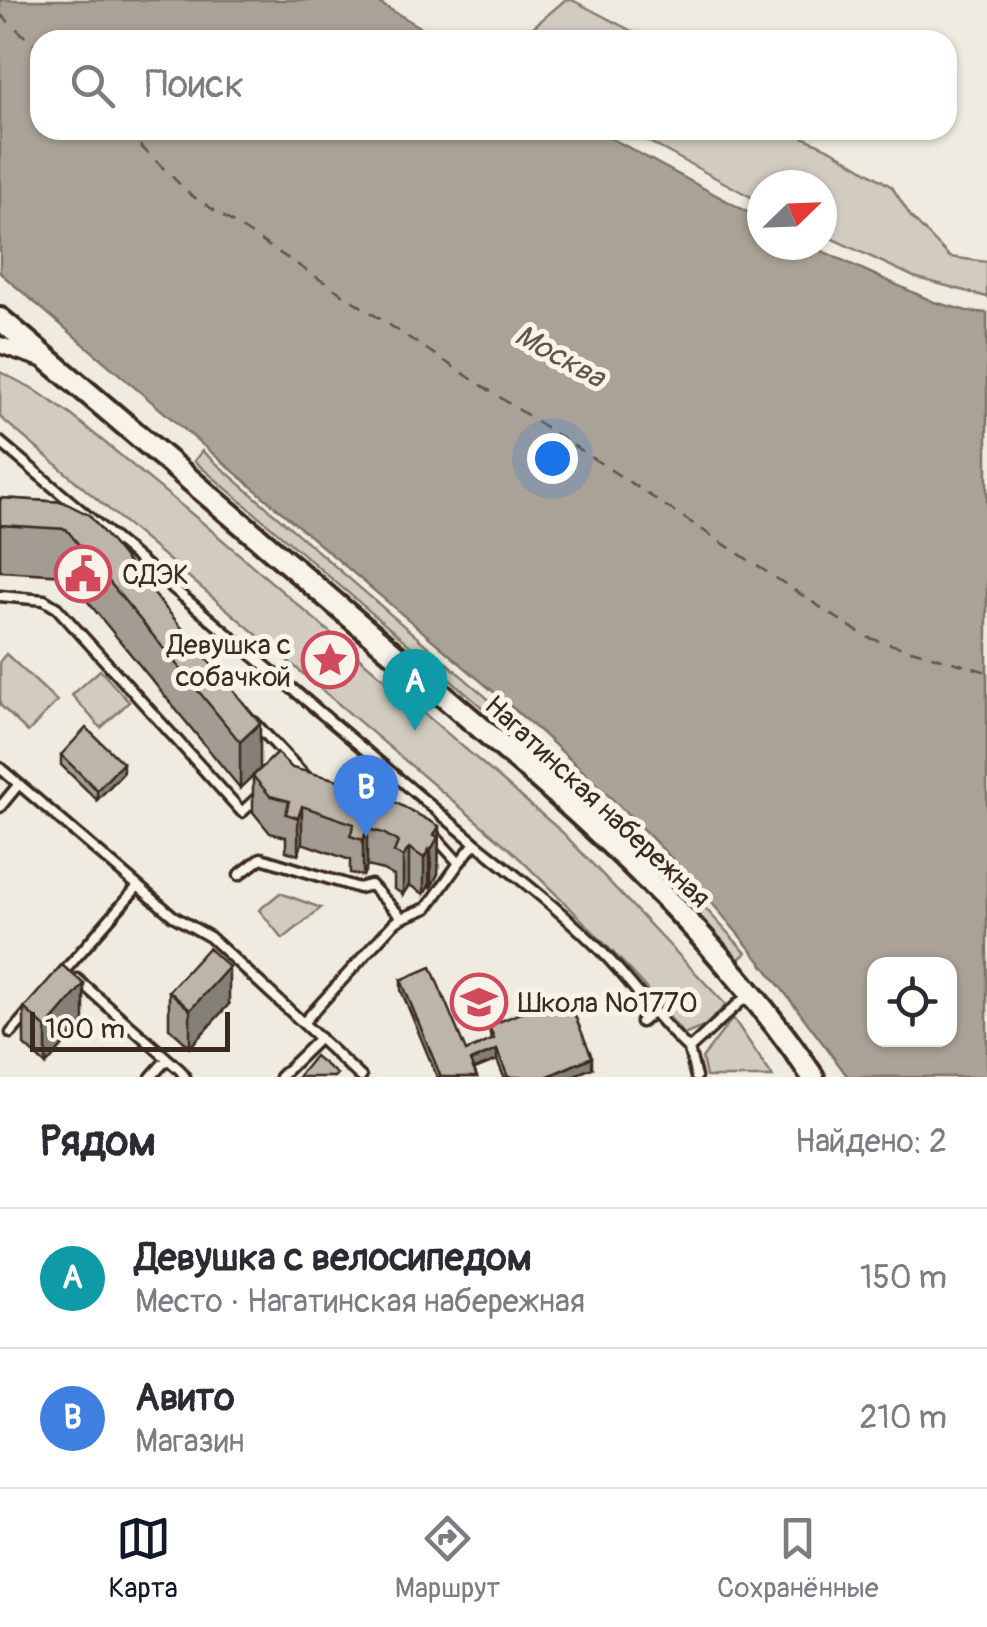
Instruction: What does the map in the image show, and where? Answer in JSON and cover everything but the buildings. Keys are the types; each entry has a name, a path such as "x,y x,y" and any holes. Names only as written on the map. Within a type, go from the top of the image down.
{"street":[{"name":"Нагатинская набережная","path":"0,319 572,806 685,916 751,992 813,1077"},
{"path":"0,345 52,362"}],"lane":[{"path":"0,442 572,921 689,1049 696,1077"},
{"path":"0,596 44,600 58,608 242,812 268,788"},
{"path":"249,716 313,784"},
{"path":"281,777 294,765"},
{"path":"0,768 173,916 210,937 361,1077"},
{"path":"0,807 19,784"},
{"path":"416,826 434,833 459,863"},
{"path":"303,1022 402,918 427,908 475,843"},
{"path":"239,875 260,858 359,888 370,885 402,918"},
{"path":"55,982 138,886"},
{"path":"66,969 184,1077"},
{"path":"689,1049 751,992"},
{"path":"11,1032 33,1007"},
{"path":"641,1022 653,1012"},
{"path":"280,1077 320,1038"},
{"path":"151,1077 167,1059"}],"shaded area":[{"path":"565,0 572,0 630,30 530,30"},
{"path":"645,140 810,140 832,150 892,187 911,217 950,257 987,262 987,297 914,277 837,241 837,170 747,170 747,195"},
{"path":"0,372 70,414 562,832 726,1005 705,1026 684,1035 635,975 512,851 0,417"},
{"path":"202,451 614,808 746,953 738,960 601,812 194,461"},
{"path":"6,654 57,701 28,732 0,705 0,661"},
{"path":"100,670 129,702 101,728 72,695"},
{"path":"280,893 321,908 283,939 259,910"},
{"path":"733,1018 773,1077 706,1077 702,1058"}],"water":[{"name":"Москва","path":"0,0 374,0 425,30 30,30 30,140 614,140 747,212 747,260 837,258 934,302 987,313 987,1077 848,1077 724,917 605,792 542,733 0,273"}],"ferry route":[{"path":"0,14 30,41"},
{"path":"134,140 191,195 866,637 987,672"}],"place":[{"name":"СДЭК","path":"83,574"},
{"name":"Девушка с собачкой","path":"330,660"},
{"name":"Девушка с велосипедом","path":"415,731"},
{"name":"Авито","path":"366,837"},
{"name":"Школа №1770","path":"479,1002"}]}
